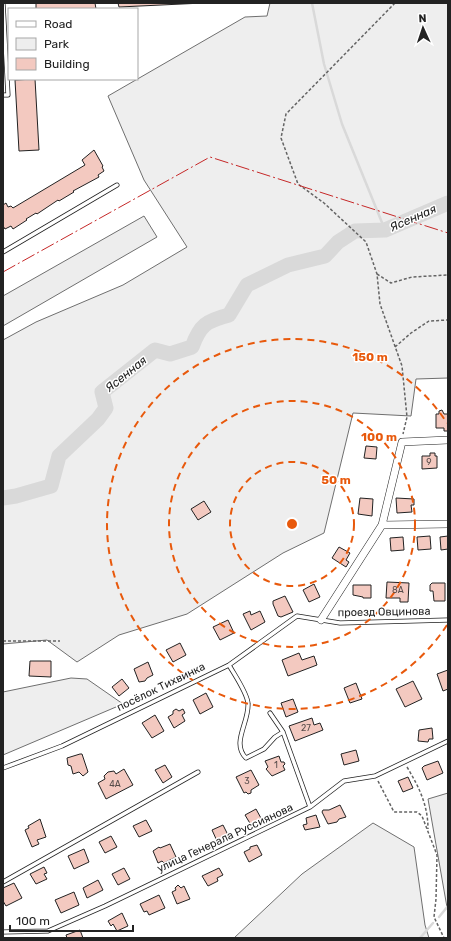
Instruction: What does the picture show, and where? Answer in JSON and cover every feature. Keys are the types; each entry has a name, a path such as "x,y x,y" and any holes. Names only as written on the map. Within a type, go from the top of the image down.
{"street":[{"path":"321,620 382,525 402,442 448,440"},
{"path":"382,525 448,524"}],"lane":[{"path":"3,95 8,95 4,3"},
{"path":"3,252 117,185"},
{"name":"посёлок Тихвинка","path":"3,768 62,746 229,664 297,616 321,620"},
{"name":"проезд Овцинова","path":"321,620 340,623 448,620"},
{"path":"229,664 248,703 239,745 241,752 246,758 264,749 275,737 283,732"},
{"path":"270,713 283,732 310,807"},
{"name":"улица Генерала Руссиянова","path":"3,932 48,931 105,906 310,807 344,781 375,776 448,741"},
{"path":"3,882 198,772"}],"path":[{"path":"395,3 286,114 281,138 298,184 324,203 366,242 377,274 380,304 402,366 407,417 402,442"},
{"path":"377,274 390,283 412,277 448,275"},
{"path":"395,347 411,333 429,321 448,320"},
{"path":"3,641 60,641"},
{"path":"404,762 419,787 428,813 428,831"},
{"path":"375,776 394,812 417,812 422,816 437,855 438,863 434,917 444,938"}],"green space":[{"path":"270,3 448,3 448,378 416,379 411,416 353,413 324,533 283,553 187,614 119,635 77,662 47,640 3,644 3,340 36,322 123,285 187,247 144,180 108,96 245,17 267,16"},
{"path":"71,678 87,679 123,704 3,755 3,692"},
{"path":"448,793 448,913 428,799"},
{"path":"373,823 414,847 425,925 429,938 234,938 302,874"}],"shaded area":[{"path":"144,216 157,237 3,326 3,296"}],"building":[{"path":"36,3 95,3 96,8 36,8"},
{"path":"118,3 203,3 119,7"},
{"path":"15,80 35,80 39,150 19,151"},
{"path":"94,150 103,166 104,171 98,175 99,177 26,219 27,220 13,229 11,226 5,229 3,226 3,205 6,203 8,207 11,206 13,208 85,165 82,160"},
{"path":"442,410 444,414 448,414 448,431 444,431 444,428 436,428 436,414 439,414 439,411"},
{"path":"366,446 377,447 376,459 364,458"},
{"path":"430,453 435,453 435,456 437,456 437,468 422,469 422,456 430,456"},
{"path":"360,498 373,499 372,516 358,514"},
{"path":"396,498 414,499 414,505 411,505 412,512 397,513"},
{"path":"204,501 211,512 198,520 191,509"},
{"path":"430,536 431,549 418,550 417,537"},
{"path":"448,536 448,549 441,550 440,537"},
{"path":"403,537 404,550 391,551 390,538"},
{"path":"339,547 350,553 346,560 349,562 346,567 332,558"},
{"path":"387,582 409,583 408,602 400,602 400,598 386,598"},
{"path":"432,583 445,583 445,601 434,601 433,591 430,591 430,585"},
{"path":"314,584 320,597 309,602 303,590"},
{"path":"353,585 371,585 371,598 363,598 353,595"},
{"path":"285,596 293,612 281,617 278,616 273,601"},
{"path":"250,611 251,615 260,611 265,622 251,630 243,614"},
{"path":"228,620 234,633 220,640 213,627"},
{"path":"180,643 186,655 173,662 166,650"},
{"path":"299,653 302,660 314,656 317,665 288,676 282,660"},
{"path":"30,661 51,661 51,677 29,676"},
{"path":"148,662 153,675 145,681 139,682 134,669"},
{"path":"448,670 448,689 443,691 437,674"},
{"path":"122,679 129,688 119,696 112,687"},
{"path":"413,681 422,699 405,707 396,689"},
{"path":"356,683 362,699 350,703 344,688"},
{"path":"206,693 213,707 200,714 193,700"},
{"path":"293,699 298,712 286,717 281,703"},
{"path":"176,709 179,711 183,709 185,713 182,715 185,721 174,728 168,717 173,714 173,711"},
{"path":"155,715 164,731 152,738 142,723"},
{"path":"312,718 314,725 320,723 323,730 295,741 289,726"},
{"path":"432,728 433,739 429,739 428,742 418,741 419,730"},
{"path":"356,750 359,761 344,765 341,754"},
{"path":"82,754 88,772 83,776 79,772 73,774 71,766 68,765 67,758"},
{"path":"279,756 281,762 284,762 285,764 283,766 285,770 272,776 266,769 268,767 265,761"},
{"path":"438,761 443,773 427,780 422,768"},
{"path":"165,765 172,777 163,783 155,770"},
{"path":"124,769 133,785 106,799 98,783 105,779 104,776 108,772 114,771 116,774"},
{"path":"251,770 259,785 248,794 246,792 244,793 236,777"},
{"path":"408,777 413,788 403,792 398,781"},
{"path":"340,805 346,817 339,819 337,822 328,824 322,812 323,810 329,810"},
{"path":"256,809 262,820 251,825 245,815"},
{"path":"316,815 320,827 305,830 303,825 307,824 306,818"},
{"path":"40,819 46,837 37,840 39,844 32,847 25,830 29,828 28,826"},
{"path":"146,820 152,831 139,837 133,826"},
{"path":"223,825 228,835 217,841 212,830"},
{"path":"111,836 117,847 105,853 99,842"},
{"path":"170,844 176,857 164,863 162,861 158,863 153,851 159,847 160,848"},
{"path":"257,845 262,855 249,862 244,852 250,849 250,847"},
{"path":"84,849 89,862 74,869 68,856"},
{"path":"44,867 47,873 44,874 47,879 36,884 30,874"},
{"path":"124,868 130,879 118,885 112,874"},
{"path":"219,868 223,875 217,878 218,881 208,886 202,876"},
{"path":"98,880 103,890 87,898 83,888"},
{"path":"14,883 22,898 6,906 3,901 3,888"},
{"path":"178,885 181,888 184,886 190,899 177,904 172,892 176,890 175,888"},
{"path":"74,892 79,905 61,913 55,900"},
{"path":"159,895 165,908 149,915 147,911 144,912 140,904"},
{"path":"122,913 128,926 117,931 113,924 111,926 108,921"},
{"path":"80,930 83,938 67,938 66,935"}],"waterway":[{"path":"312,3 324,64 342,124 385,230"},
{"name":"Ясенная","path":"3,498 16,496 51,486 59,456 98,419 106,408 102,392 155,350 170,354 192,347 198,334 205,325 215,319 229,315 247,285 288,265 325,256 338,242 355,231 385,230 448,203"},
{"path":"439,917 448,906"},
{"path":"420,938 433,923"}],"power":[{"path":"3,272 210,157 448,233"}]}
